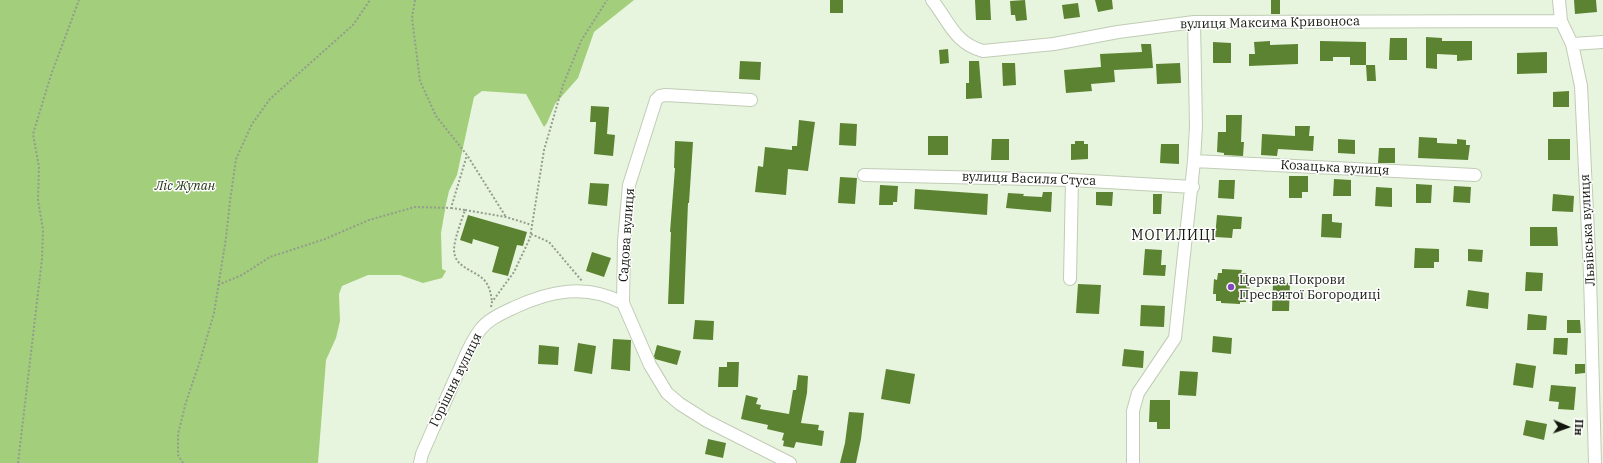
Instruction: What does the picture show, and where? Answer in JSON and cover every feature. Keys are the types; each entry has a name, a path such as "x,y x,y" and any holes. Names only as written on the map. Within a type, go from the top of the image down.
{"street":[{"name":"вулиця Максима Кривоноса","path":"932,0 952,30 964,43 971,48 983,51 1054,44 1118,32 1194,22 1561,21"},
{"name":"Львівська вулиця","path":"1559,0 1561,21 1572,44 1581,86 1596,429 1595,463"},
{"path":"1133,463 1133,411 1138,392 1175,338 1193,187 1196,126 1194,22"},
{"path":"1572,44 1603,42"},
{"name":"Садова вулиця","path":"623,303 624,241 630,185 656,100 660,96 666,95 751,100"},
{"name":"Козацька вулиця","path":"1194,161 1475,175"},
{"name":"вулиця Василя Стуса","path":"864,175 1072,180 1193,187"},
{"path":"1070,279 1072,180"},
{"name":"Горішня вулиця","path":"420,463 422,454 466,354 480,330 498,315 531,299 566,291 594,292 610,296 623,303"},
{"path":"623,303 650,365 667,393 680,404 707,421 790,463"}],"path":[{"path":"18,463 42,260 43,230 38,200 39,167 33,134 51,75 79,0"},
{"path":"183,463 178,455 178,434 186,402 214,313 226,238 236,159 252,124 270,99 352,25 370,0"},
{"path":"415,0 412,18 420,81 436,116 467,155 506,217"},
{"path":"498,315 490,308 492,302 514,272 531,234 544,150 563,85 581,41 607,0"},
{"path":"452,208 467,155"},
{"path":"218,285 242,275 270,257 325,239 369,220 415,207 452,208 506,217 532,225"},
{"path":"465,210 454,249 455,258 460,266 480,276 486,282 492,302"},
{"path":"531,234 549,242 594,292"}],"green space":[{"name":"Ліс Жупан","path":"0,0 634,0 594,32 578,78 555,104 544,127 526,94 482,91 474,97 457,175 449,191 446,204 441,233 442,269 446,271 442,278 423,283 400,275 368,275 342,286 339,294 340,321 336,338 326,360 318,463 0,463"}],"building":[{"path":"830,0 843,0 843,13 830,13"},
{"path":"975,0 990,0 991,20 976,20"},
{"path":"1025,0 1027,20 1016,21 1015,15 1011,15 1010,1"},
{"path":"1095,0 1112,0 1113,9 1098,12"},
{"path":"1271,0 1280,0 1280,14 1271,14"},
{"path":"1574,0 1596,0 1597,12 1575,14"},
{"path":"1078,3 1080,17 1064,19 1062,5"},
{"path":"1426,37 1442,38 1442,41 1472,41 1472,60 1457,61 1457,55 1437,54 1437,69 1426,68"},
{"path":"1390,38 1407,38 1407,60 1389,60"},
{"path":"1270,41 1270,45 1298,44 1298,64 1249,66 1249,54 1255,54 1254,42"},
{"path":"1320,41 1366,42 1366,65 1350,65 1350,57 1333,57 1333,61 1320,61"},
{"path":"1213,42 1231,43 1231,63 1213,63"},
{"path":"1141,44 1151,44 1153,68 1114,70 1115,82 1091,84 1092,91 1066,93 1064,70 1101,67 1100,54 1142,52"},
{"path":"948,49 949,63 940,64 939,50"},
{"path":"1547,52 1547,73 1517,74 1517,53"},
{"path":"740,61 761,62 760,80 739,79"},
{"path":"969,61 979,61 982,98 966,99 966,83 969,83"},
{"path":"1002,63 1015,63 1016,85 1003,86"},
{"path":"1180,63 1181,83 1157,84 1156,64"},
{"path":"1366,65 1375,65 1376,81 1367,81"},
{"path":"1569,91 1569,107 1553,107 1553,92"},
{"path":"591,106 609,107 607,134 615,135 613,156 594,154 596,122 590,122"},
{"path":"1226,115 1242,115 1241,142 1244,142 1243,156 1224,155 1224,153 1217,152 1218,132 1226,132"},
{"path":"799,120 815,122 808,171 788,169 786,195 755,192 758,166 763,167 765,147 792,150 792,146 797,146"},
{"path":"840,123 857,124 856,146 839,145"},
{"path":"1295,126 1310,126 1309,136 1314,136 1313,151 1278,149 1277,156 1261,155 1262,134 1295,136"},
{"path":"928,136 948,136 948,155 928,155"},
{"path":"1419,137 1437,138 1437,143 1457,144 1457,139 1466,140 1466,145 1470,145 1468,160 1418,158"},
{"path":"992,139 1009,139 1009,160 991,160"},
{"path":"1338,139 1355,140 1355,154 1338,153"},
{"path":"1548,139 1570,139 1570,160 1548,160"},
{"path":"675,141 693,142 688,203 684,304 668,304"},
{"path":"1075,141 1084,141 1084,144 1088,144 1088,159 1071,160 1071,144 1075,144"},
{"path":"1161,144 1179,144 1179,164 1160,163"},
{"path":"1379,148 1395,148 1395,163 1378,163"},
{"path":"1289,176 1308,176 1308,192 1302,192 1302,198 1289,198"},
{"path":"840,177 857,178 855,204 838,203"},
{"path":"1334,179 1351,180 1351,196 1333,196"},
{"path":"1219,180 1235,180 1234,199 1218,198"},
{"path":"590,183 609,184 607,206 588,204"},
{"path":"1416,184 1432,185 1431,203 1416,203"},
{"path":"880,185 898,186 897,202 893,202 893,205 879,205"},
{"path":"1454,186 1471,187 1470,203 1453,202"},
{"path":"1376,187 1392,188 1392,207 1375,206"},
{"path":"915,189 988,194 987,215 914,209"},
{"path":"1043,192 1052,192 1051,212 1006,208 1008,193 1024,194 1023,196 1042,197"},
{"path":"1096,192 1113,192 1112,206 1096,205"},
{"path":"1153,194 1162,194 1161,214 1153,214"},
{"path":"1553,194 1574,196 1573,212 1552,211"},
{"path":"1322,214 1332,214 1332,222 1342,223 1341,238 1321,237"},
{"path":"468,215 527,232 523,246 517,245 508,276 492,272 499,247 473,239 472,244 460,240"},
{"path":"1217,215 1242,217 1241,229 1233,229 1232,238 1215,237"},
{"path":"1530,227 1557,227 1558,246 1530,246"},
{"path":"1415,248 1439,249 1439,262 1434,262 1434,268 1414,268"},
{"path":"1145,249 1162,250 1161,265 1166,265 1165,276 1143,275"},
{"path":"1468,249 1483,250 1482,262 1468,261"},
{"path":"592,252 611,258 604,277 586,271"},
{"name":"Церква Покрови Пресвятої Богородиці","path":"1222,269 1242,270 1241,273 1247,273 1247,280 1250,281 1249,295 1246,295 1246,302 1240,302 1240,304 1221,303 1221,301 1216,301 1216,294 1213,294 1214,279 1217,280 1218,273 1222,273"},
{"path":"1526,272 1543,273 1542,291 1525,291"},
{"path":"1273,282 1290,283 1289,311 1272,311"},
{"path":"1078,284 1101,285 1099,314 1076,313"},
{"path":"1468,290 1489,293 1488,309 1466,306"},
{"path":"1141,305 1165,306 1164,327 1140,326"},
{"path":"1528,314 1547,316 1546,330 1527,330"},
{"path":"695,320 714,321 713,340 693,339"},
{"path":"1567,320 1580,320 1581,333 1567,333"},
{"path":"1213,336 1232,338 1231,354 1212,352"},
{"path":"1554,338 1568,338 1567,355 1553,354"},
{"path":"613,339 631,340 630,371 611,369"},
{"path":"578,343 596,346 592,374 574,371"},
{"path":"539,345 559,347 558,365 538,364"},
{"path":"657,345 681,351 677,365 655,359 654,356"},
{"path":"1124,349 1144,351 1143,368 1122,366"},
{"path":"727,362 739,362 738,387 718,387 719,367 727,367"},
{"path":"1516,363 1536,366 1533,388 1513,385"},
{"path":"1575,364 1585,364 1585,373 1575,374"},
{"path":"886,369 915,374 910,404 881,399"},
{"path":"1180,371 1198,372 1196,396 1178,395"},
{"path":"798,375 808,376 807,393 801,423 819,425 818,430 824,431 822,446 796,442 794,448 783,446 784,441 782,440 784,433 767,429 768,425 741,419 746,395 758,398 756,404 761,405 760,409 789,414 793,390 796,390"},
{"path":"1551,385 1576,387 1574,410 1558,409 1559,402 1549,401"},
{"path":"1150,400 1170,400 1170,429 1157,429 1157,422 1149,422"},
{"path":"849,412 864,413 861,439 856,463 840,463 845,443"},
{"path":"1526,420 1547,424 1544,440 1523,435"},
{"path":"708,439 726,443 723,458 705,454"}],"place":[{"name":"Церква Покрови Пресвятої Богородиці","path":"1231,287"}],"district":[{"name":"МОГИЛИЦІ","path":"1174,236"}]}
